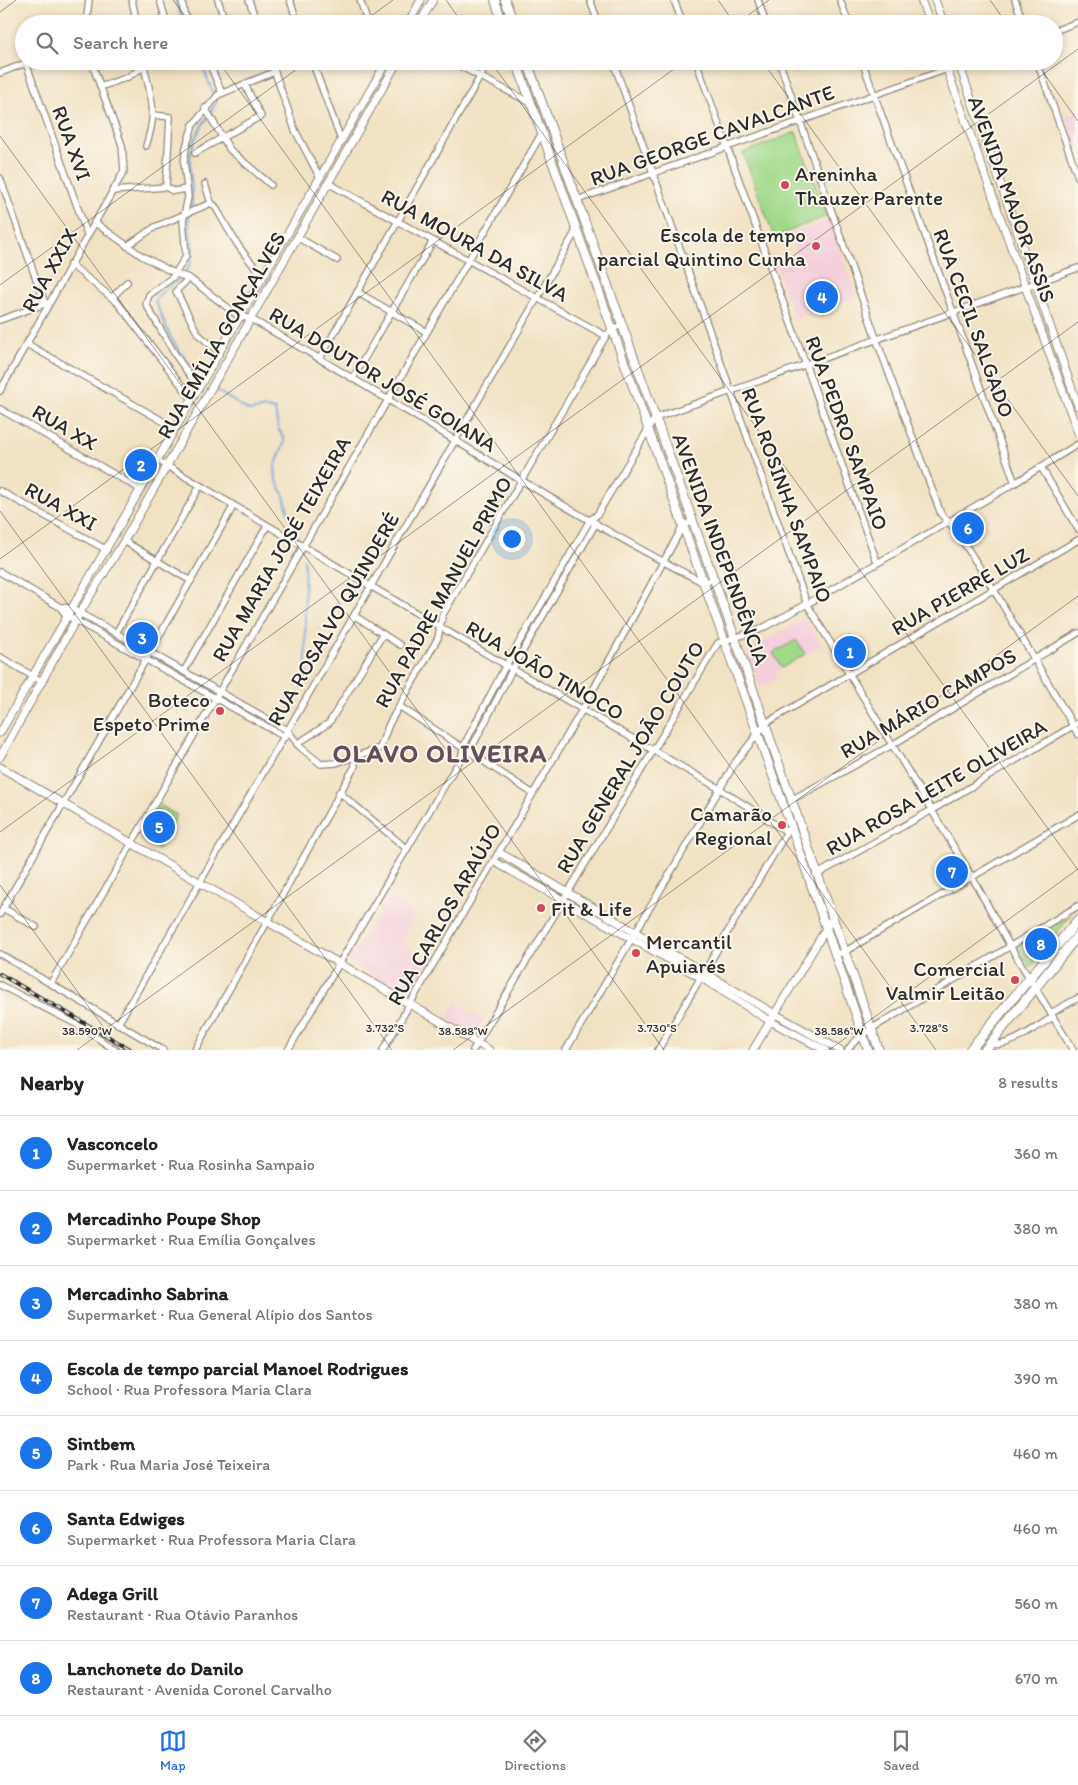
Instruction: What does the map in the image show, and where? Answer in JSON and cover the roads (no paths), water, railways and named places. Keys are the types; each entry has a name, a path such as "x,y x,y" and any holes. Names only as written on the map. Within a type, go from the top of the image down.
{"main road":[{"path":"495,0 500,15"},
{"path":"505,0 511,15"},
{"name":"AVENIDA INDEPENDÊNCIA","path":"519,70 725,640 789,829 809,879 868,1050"},
{"name":"AVENIDA INDEPENDÊNCIA","path":"530,70 736,638 879,1050"},
{"path":"970,1050 1078,920"},
{"path":"988,1047 1078,935"}],"street":[{"path":"87,15 89,0"},
{"path":"132,0 134,15"},
{"path":"160,0 164,15"},
{"path":"182,0 182,8 186,15"},
{"path":"218,0 223,15"},
{"path":"249,0 254,15"},
{"path":"290,0 295,15"},
{"path":"360,0 365,15"},
{"path":"413,15 421,0"},
{"path":"424,15 433,0"},
{"path":"590,0 596,15"},
{"path":"674,0 680,15"},
{"path":"758,0 763,15"},
{"path":"840,0 846,15"},
{"path":"921,0 927,15"},
{"path":"935,0 941,15"},
{"path":"1015,0 1021,15"},
{"path":"1063,28 1078,22"},
{"path":"0,73 15,67"},
{"name":"RUA XVI","path":"32,70 87,234"},
{"path":"94,70 100,87 128,76 136,70"},
{"path":"146,70 154,104 152,128 146,146"},
{"path":"211,70 220,94"},
{"path":"315,70 341,140"},
{"name":"RUA EMÍLIA GONÇALVES","path":"0,733 68,612 107,550 380,70"},
{"path":"468,70 531,103"},
{"path":"320,358 484,70"},
{"name":"RUA ROSINHA SAMPAIO","path":"616,70 807,604 932,810 1029,979 1073,1050"},
{"name":"RUA PEDRO SAMPAIO","path":"699,70 877,562"},
{"path":"783,70 877,341 941,514 955,529 994,590 1034,659 1076,724 1078,734"},
{"name":"RUA CECIL SALGADO","path":"865,70 1015,483"},
{"name":"RUA GEORGE CAVALCANTE","path":"578,200 947,70"},
{"name":"AVENIDA MAJOR ASSIS","path":"947,70 1078,433"},
{"name":"AVENIDA MAJOR ASSIS","path":"961,70 1078,406"},
{"path":"1040,70 1078,177"},
{"path":"198,388 176,356 146,304 149,295 176,274 186,256 184,215 187,190 184,162 186,147 193,125 205,108 220,94 274,72 295,130 320,178"},
{"name":"RUA EMÍLIA GONÇALVES","path":"0,757 249,318 298,237 392,72"},
{"path":"195,153 223,139 260,116 245,85"},
{"name":"RUA XXIX","path":"0,391 124,171 125,160 122,145 100,87"},
{"path":"205,108 223,139 242,162 271,184"},
{"path":"153,115 170,117 166,187"},
{"name":"RUA MARIA JOSÉ TEIXEIRA","path":"51,983 467,259 542,133"},
{"path":"986,178 998,174"},
{"path":"0,178 45,304"},
{"name":"RUA MOURA DA SILVA","path":"328,183 606,336"},
{"path":"205,184 211,203 245,258 264,276"},
{"path":"112,191 166,187 173,191 187,190"},
{"path":"127,246 155,227 211,203"},
{"path":"298,216 306,221"},
{"name":"RUA DOUTOR JOSÉ GOIANA","path":"94,222 127,246 176,274 189,278 240,317 249,318 320,358 453,441 596,524 704,583"},
{"name":"RUA ROSALVO QUINDERÉ","path":"118,1024 576,231"},
{"path":"298,237 337,260"},
{"path":"353,378 433,240"},
{"path":"70,264 112,298 192,399"},
{"path":"466,749 506,665 590,520 597,515 655,418 877,341 1078,268"},
{"path":"189,278 176,291 198,334 219,352"},
{"path":"112,298 127,282"},
{"path":"357,292 426,331"},
{"path":"0,320 45,304 53,299"},
{"name":"RUA PADRE MANUEL PRIMO","path":"354,755 380,748 386,730 438,638 442,616 606,336 612,329 622,325"},
{"path":"27,344 175,428"},
{"name":"RUA XX","path":"0,409 140,489"},
{"path":"725,640 759,630 807,604 1041,468 1078,444"},
{"name":"RUA JOÃO TINOCO","path":"157,460 233,507 440,628 789,829"},
{"path":"1041,468 1078,529"},
{"path":"116,633 200,486"},
{"name":"RUA XXI","path":"0,491 107,550"},
{"path":"36,927 2,911 233,507"},
{"path":"288,1050 556,594 596,524 597,515"},
{"path":"683,526 693,521"},
{"path":"120,526 129,531"},
{"path":"184,671 267,526"},
{"name":"RUA CARLOS ARAÚJO","path":"383,1050 495,862 532,793 582,710 683,526"},
{"name":"RUA PIERRE LUZ","path":"566,1050 734,763 766,723 1078,540"},
{"path":"124,541 191,581"},
{"path":"0,572 68,612 116,633 287,730 292,739 315,760 325,765 354,755 355,766 195,1050"},
{"path":"704,583 714,579"},
{"path":"550,590 556,594"},
{"path":"355,616 400,645"},
{"path":"78,617 214,698 283,736 292,739"},
{"name":"RUA MÁRIO CAMPOS","path":"792,799 892,745 1078,633"},
{"path":"298,744 329,723 383,634"},
{"name":"RUA GENERAL JOÃO COUTO","path":"473,1050 717,645 725,640"},
{"path":"0,657 43,682"},
{"path":"399,706 532,793"},
{"path":"13,712 23,717"},
{"name":"RUA ROSA LEITE OLIVEIRA","path":"809,879 932,810 1076,724"},
{"path":"0,767 489,1050"},
{"path":"339,792 408,848"},
{"path":"835,954 844,952 1078,816"},
{"path":"658,1050 789,829"},
{"path":"500,852 568,892 633,935"},
{"path":"495,862 562,900 633,935 840,1050"},
{"path":"848,1050 862,1034 1078,906"},
{"path":"753,1050 833,918"},
{"path":"0,954 163,1050"},
{"path":"702,974 770,1021 825,1050"},
{"path":"0,985 78,1025 110,1049"},
{"path":"988,1047 1010,1040 1078,998"}],"waterway":[{"path":"175,0 181,15"},
{"path":"204,70 216,102 210,113"},
{"path":"191,210 190,163 192,149 196,136 208,117"},
{"path":"189,214 188,220 193,252 189,266 180,279 163,291 155,301 171,338 197,377"},
{"path":"216,390 249,411 266,408 275,410 278,428 285,441 275,467 276,479 284,496 291,523 298,538"},
{"path":"304,559 306,670 309,683"}],"railway":[{"path":"0,974 131,1050"}],"place":[{"name":"Areninha Thauzer Parente","path":"785,185"},
{"name":"Escola de tempo parcial Quintino Cunha","path":"816,246"},
{"name":"Escola de tempo parcial Manoel Rodrigues","path":"822,297"},
{"name":"Mercadinho Poupe Shop","path":"141,465"},
{"name":"Santa Edwiges","path":"968,528"},
{"name":"Mercadinho Sabrina","path":"142,638"},
{"name":"Vasconcelo","path":"850,652"},
{"name":"Boteco Espeto Prime","path":"220,711"},
{"name":"Camarão Regional","path":"782,825"},
{"name":"Sintbem","path":"159,827"},
{"name":"Adega Grill","path":"952,872"},
{"name":"Fit & Life","path":"541,908"},
{"name":"Lanchonete do Danilo","path":"1041,944"},
{"name":"Mercantil Apuiarés","path":"636,953"},
{"name":"Comercial Valmir Leitão","path":"1015,980"}],"district":[{"name":"OLAVO OLIVEIRA","path":"440,753"}]}
